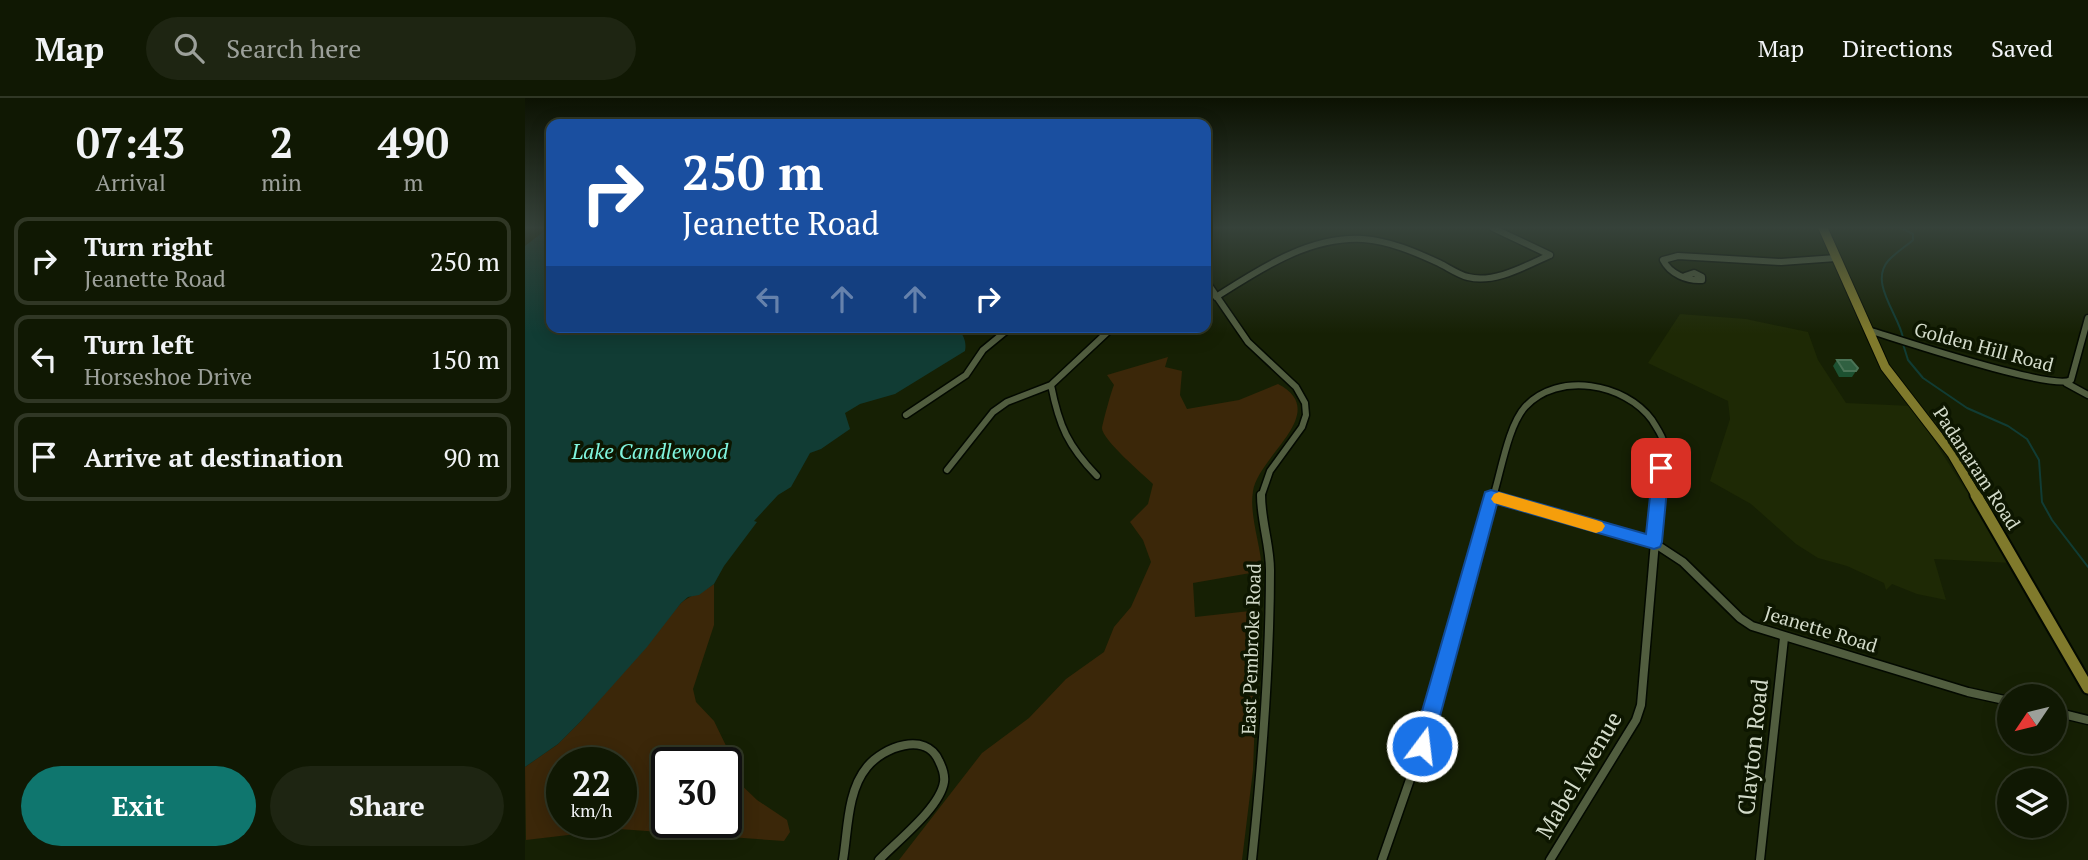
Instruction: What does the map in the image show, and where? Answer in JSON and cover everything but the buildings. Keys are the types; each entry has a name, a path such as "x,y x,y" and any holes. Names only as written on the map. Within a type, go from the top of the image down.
{"main road":[{"name":"Padanaram Road","path":"1838,264 1885,367 1952,454 2088,688"}],"street":[{"path":"1211,297 1271,264"},
{"path":"1436,264 1468,277 1481,279 1529,264"},
{"path":"1665,264 1669,269 1685,276"},
{"name":"East Pembroke Road","path":"1211,289 1238,334 1258,356 1297,388 1305,403 1304,421 1294,440 1271,466 1262,487 1261,506 1270,569 1262,771 1252,860"},
{"name":"Golden Hill Road","path":"1867,330 2044,381 2066,383 2071,380 2088,318"},
{"path":"906,415 966,375 983,350 1004,333"},
{"path":"947,470 993,412 1007,402 1051,385 1107,333"},
{"path":"2066,383 2088,395"},
{"name":"Mabel Avenue","path":"1491,496 1524,408 1538,395 1557,387 1583,384 1610,390 1632,400 1658,427 1664,443 1641,705 1636,720 1550,860"},
{"path":"1051,385 1058,424 1071,450 1097,476"},
{"path":"1382,860 1422,746 1491,496"},
{"name":"Jeanette Road","path":"1491,496 1654,542 1683,562 1740,618 1752,626 1784,638 1997,698"},
{"name":"Clayton Road","path":"1760,860 1784,638"},
{"path":"2067,715 2088,720"},
{"path":"843,860 857,785 867,767 882,752 895,747 919,744 932,750 940,761 944,781 935,799 879,860"}],"shaded area":[{"path":"1680,314 1746,319 1808,332 1818,360 1846,403 1912,406 2012,563 1934,559 1946,600 1917,594 1892,584 1886,590 1884,583 1847,566 1818,558 1796,544 1751,504 1710,481 1730,419 1728,401 1648,363"},
{"path":"1168,357 1165,367 1182,371 1180,395 1187,409 1239,400 1278,384 1293,395 1298,408 1288,435 1267,463 1253,491 1253,510 1262,571 1193,583 1195,617 1259,610 1253,770 1242,860 899,860 982,753 1029,718 1066,679 1104,652 1114,627 1131,607 1151,562 1143,540 1130,522 1148,504 1153,484 1116,449 1104,433 1102,428 1114,385 1107,375"},
{"path":"714,584 714,625 693,689 696,702 714,721 727,747 651,747 651,831 637,830 637,747 554,747 581,721 688,598"},
{"path":"546,752 546,838 526,840 525,767"},
{"path":"742,786 757,800 787,820 790,832 784,841 742,838"}],"water":[{"name":"Lake Candlewood","path":"525,264 546,264 546,333 961,333 965,341 965,351 895,394 860,404 845,413 850,429 821,449 810,453 791,487 778,495 754,521 757,522 714,584 681,603 647,647 581,721 558,744 546,747 546,752 525,767"}],"waterway":[{"path":"1887,264 1883,270 1883,289 1903,338"},
{"path":"1903,344 1908,360 1923,378 1967,408 2008,426 2027,439 2039,460 2042,502 2052,520 2088,567"}],"slow traffic":[{"path":"1499,499 1596,526"}],"route":[{"path":"1422,746 1491,496 1654,542 1661,468"}]}
